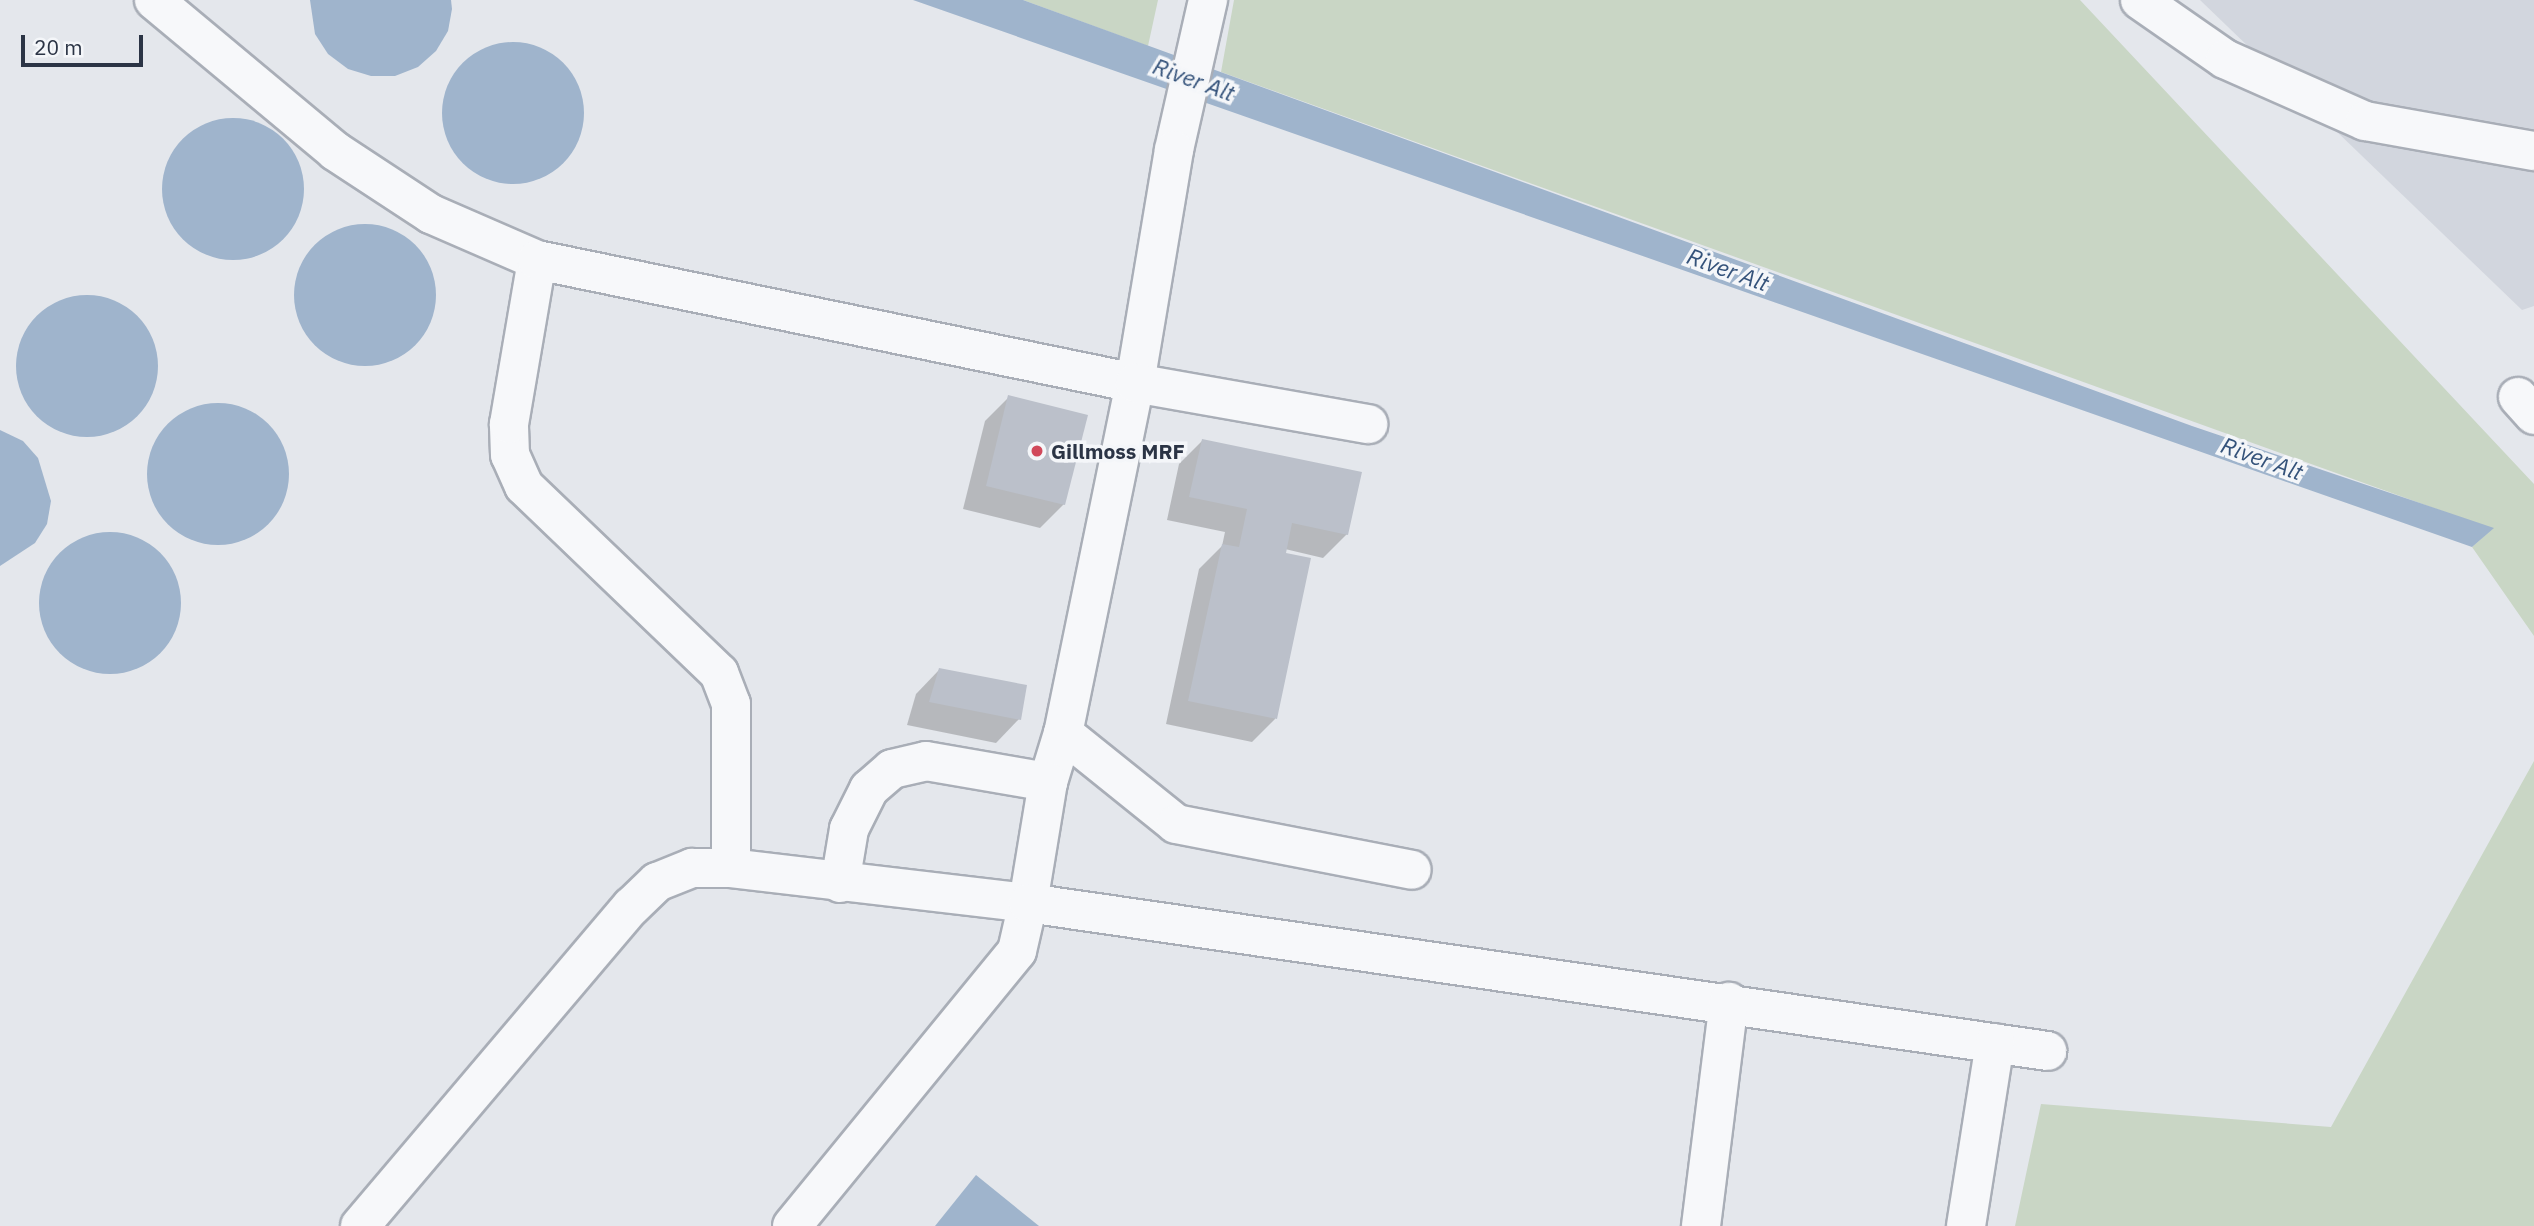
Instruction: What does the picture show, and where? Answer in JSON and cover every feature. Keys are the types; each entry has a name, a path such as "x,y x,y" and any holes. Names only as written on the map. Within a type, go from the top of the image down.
{"street":[{"path":"154,0 335,151 431,214 537,260 1135,383 1368,424"},
{"path":"792,1226 1017,951 1048,782 1063,733 1135,383 1174,150 1208,0"},
{"path":"2148,3 2225,59 2365,121 2534,150"},
{"path":"537,260 509,424 510,455 524,486 719,673 731,704 731,869"},
{"path":"1063,733 1176,824 1412,870"},
{"path":"840,883 849,830 869,789 892,769 926,761 1048,782"},
{"path":"359,1226 631,907 657,882 692,868 731,869 1028,902 1729,1002 2047,1051"},
{"path":"1701,1226 1729,1002"},
{"path":"1966,1226 1995,1043"}],"shaded area":[{"path":"2200,0 2534,0 2534,306 2522,310"}],"green space":[{"path":"1023,0 1158,0 1148,46"},
{"path":"1234,0 2080,0 2534,484 2534,636 2472,547 2492,529 1221,72"},
{"path":"2534,761 2534,1226 2015,1226 2041,1104 2331,1127"}],"water":[{"path":"310,0 451,0 452,9 448,31 436,51 418,67 395,76 371,76 348,69 328,54 315,34"},
{"name":"River Alt","path":"913,0 1023,0 2192,426 2494,528 2472,547"},
{"path":"513,42 540,48 563,63 578,86 584,113 578,140 563,163 540,178 513,184 486,178 463,163 448,140 442,113 448,86 463,63 486,48"},
{"path":"233,118 260,123 283,139 299,162 304,189 299,216 283,239 260,255 233,260 206,255 183,239 167,216 162,189 167,162 183,139 206,123"},
{"path":"365,224 392,229 415,245 431,268 436,295 431,322 415,345 392,361 365,366 338,361 315,345 299,322 294,295 299,268 315,245 338,229"},
{"path":"87,295 114,301 137,316 152,339 158,366 152,393 137,416 114,431 87,437 60,431 37,416 22,393 16,366 22,339 37,316 60,301"},
{"path":"218,403 245,409 268,424 283,447 289,474 283,501 268,524 245,539 218,545 191,539 168,524 153,501 147,474 153,447 168,424 191,409"},
{"path":"0,430 23,441 38,458 51,501 47,524 35,543 0,566"},
{"path":"110,532 137,538 160,553 175,576 181,603 175,630 160,653 137,668 110,674 83,668 60,653 45,630 39,603 45,576 60,553 83,538"},
{"path":"976,1175 1039,1226 935,1226"}],"building":[{"name":"Gillmoss MRF","path":"1008,395 1088,415 1065,505 986,486"},
{"path":"1202,439 1362,472 1348,535 1292,523 1286,553 1311,558 1277,719 1188,701 1222,544 1239,547 1247,509 1189,497"},
{"path":"939,668 1027,685 1021,720 929,702"}],"place":[{"name":"Gillmoss MRF","path":"1037,451"}]}
